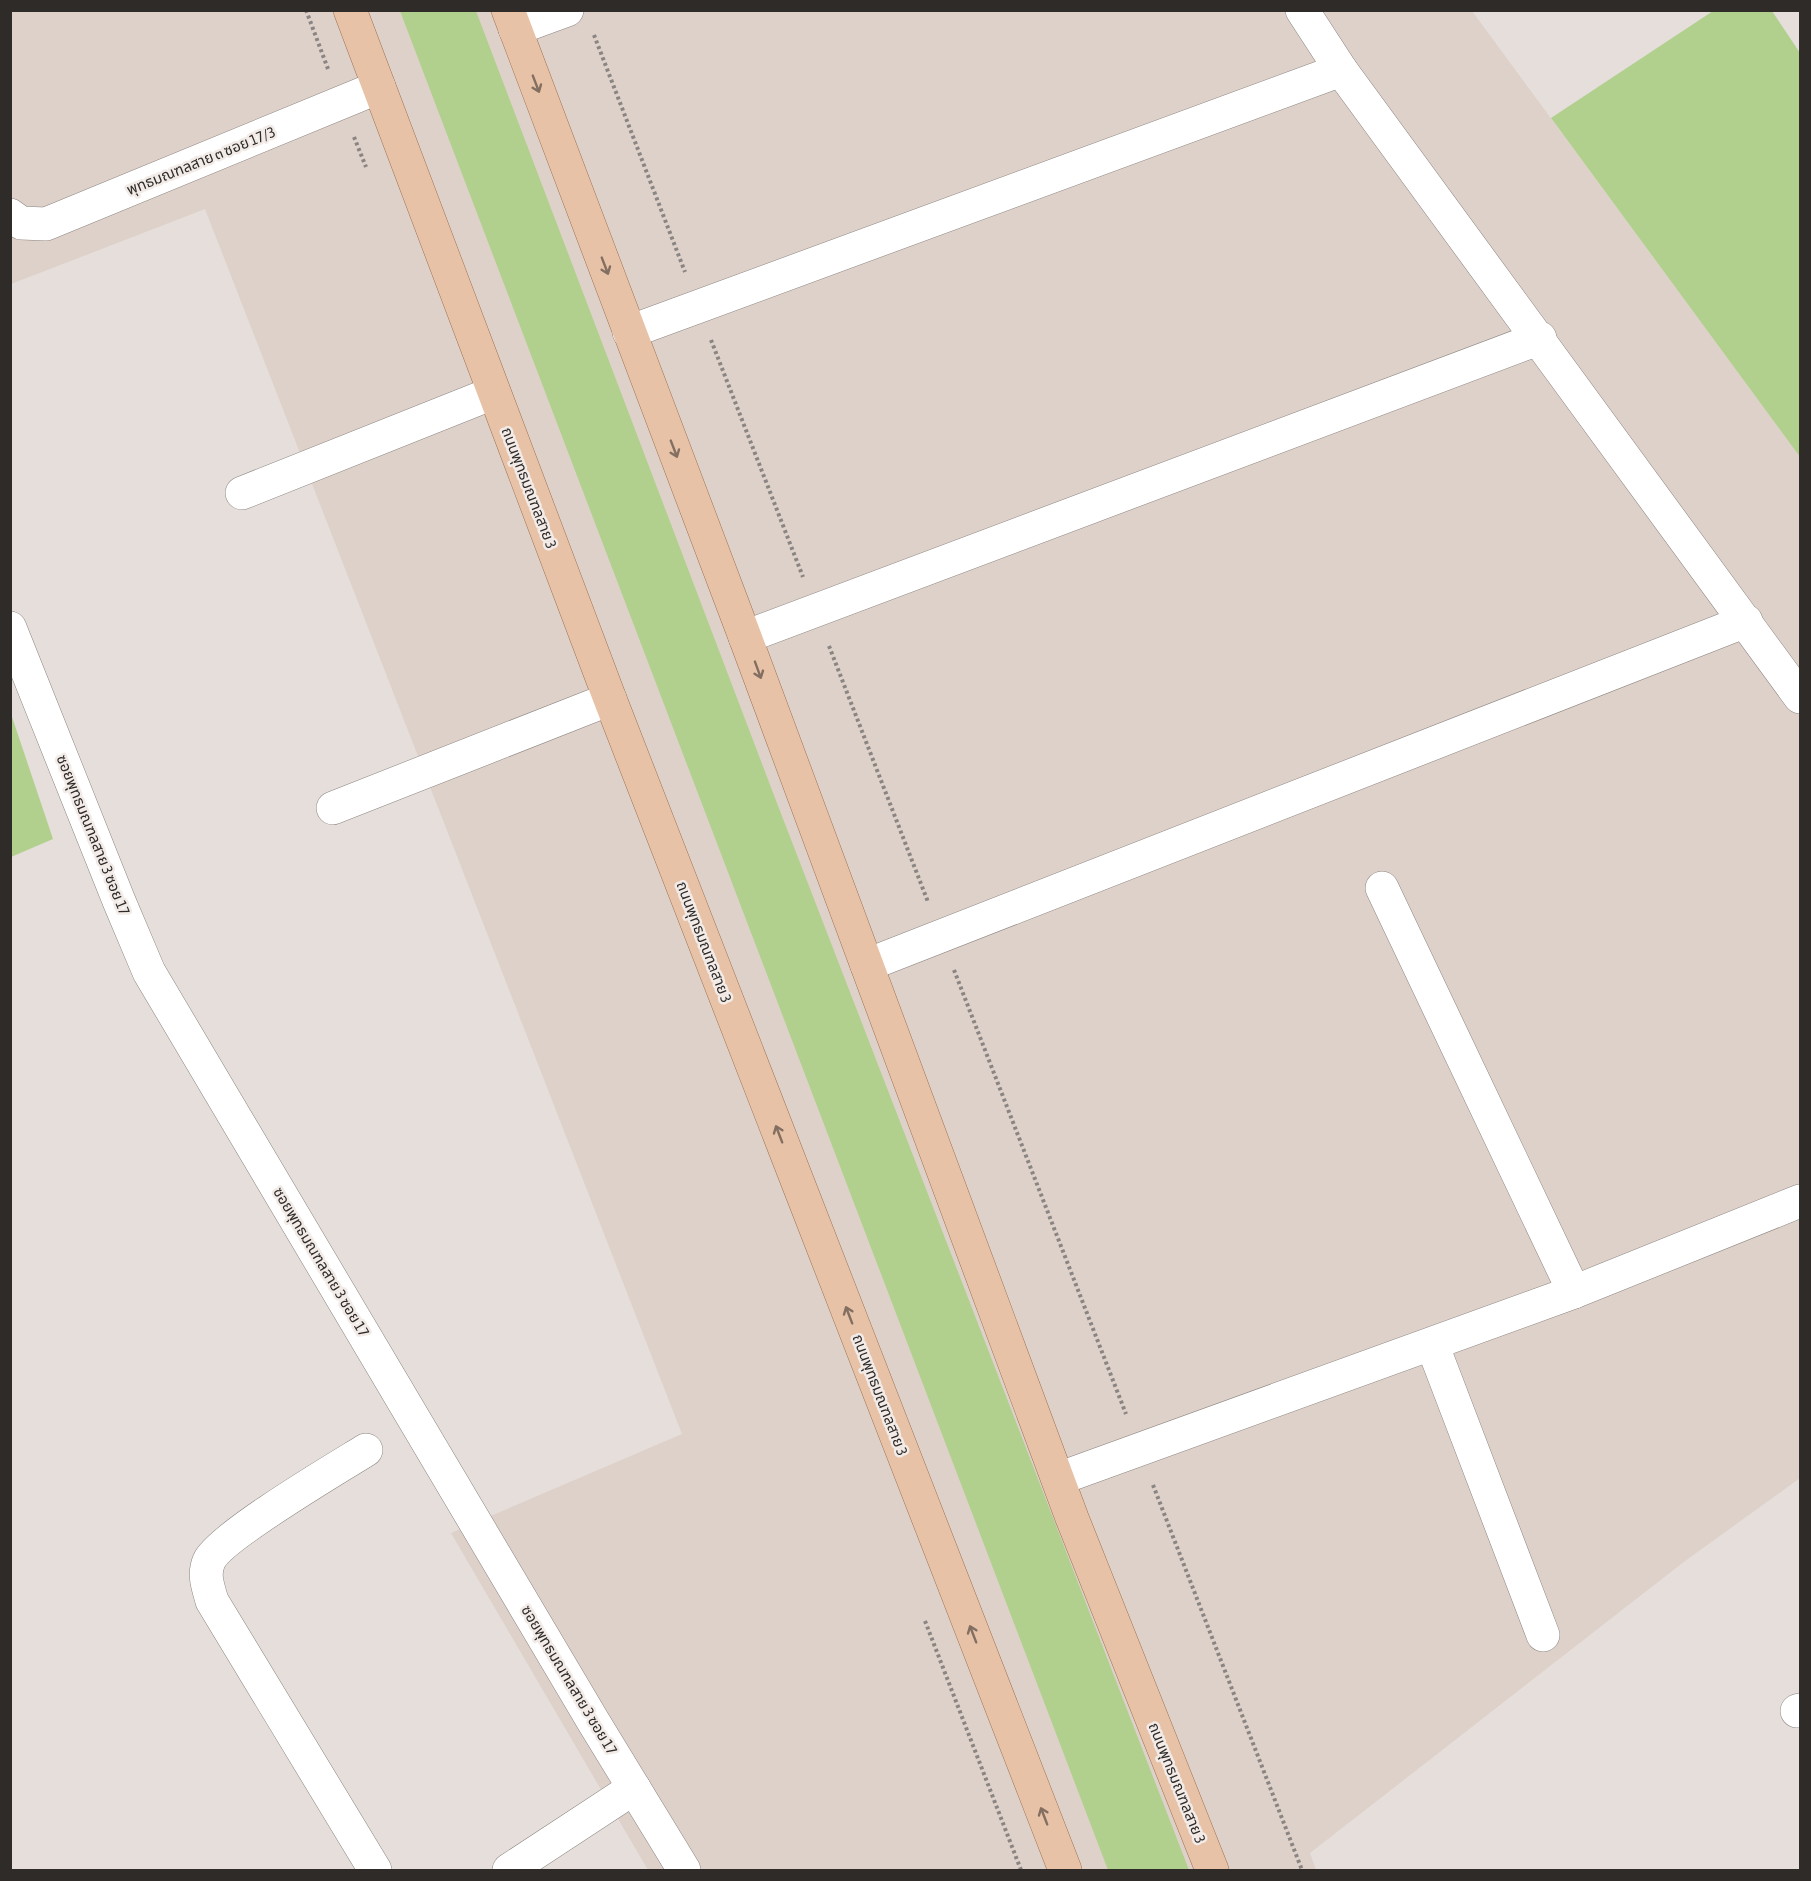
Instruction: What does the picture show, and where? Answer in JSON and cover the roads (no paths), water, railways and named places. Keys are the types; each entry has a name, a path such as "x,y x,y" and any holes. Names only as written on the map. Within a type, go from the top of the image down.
{"main road":[{"name":"ถนนพุทธมณฑลสาย 3","path":"350,10 610,699 1065,1870"},
{"name":"ถนนพุทธมณฑลสาย 3","path":"511,20 746,637 1058,1479 1212,1870"}],"street":[{"path":"511,20 567,10"},
{"path":"1302,10 1341,70 1800,697"},
{"path":"629,332 1341,70"},
{"name":"พุทธมณฑลสาย ๓ ซอย 17/3","path":"16,219 46,224 378,87"},
{"path":"746,637 1539,338"},
{"path":"242,493 493,393"},
{"path":"867,965 1746,621"},
{"name":"ซอยพุทธมณฑลสาย 3 ซอย 17","path":"10,628 149,972 633,1788 684,1870"},
{"path":"333,808 610,699"},
{"path":"1382,888 1574,1292"},
{"path":"1058,1479 1574,1292 1800,1201"},
{"path":"1432,1344 1543,1635"},
{"path":"366,1450 230,1538 210,1558 205,1575 212,1601 375,1870"},
{"path":"509,1870 633,1788"}]}
